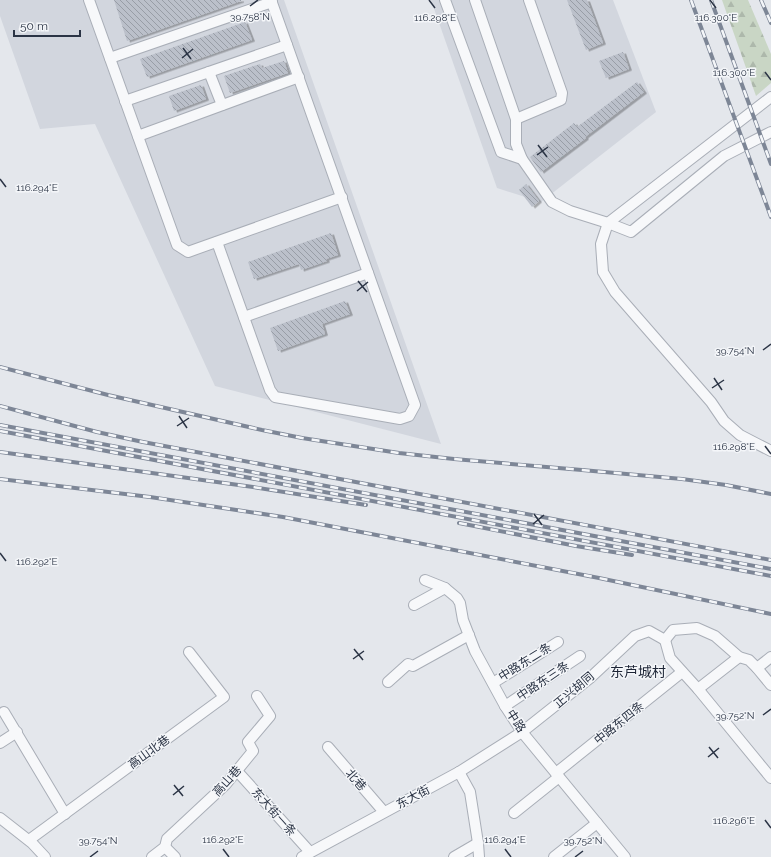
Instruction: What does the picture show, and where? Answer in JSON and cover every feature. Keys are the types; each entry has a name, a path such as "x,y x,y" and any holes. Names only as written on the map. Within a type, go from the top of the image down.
{"street":[{"path":"89,0 177,246 188,252 342,198"},
{"path":"444,0 501,152 522,159"},
{"path":"475,0 516,118 516,144 522,159 552,202 570,211 631,232 724,156 771,132"},
{"path":"516,118 560,100 562,93 529,0"},
{"path":"110,58 272,1 415,405 409,416 400,419 275,397 270,390 217,242"},
{"path":"125,101 287,45"},
{"path":"209,72 222,105"},
{"path":"138,136 299,77"},
{"path":"771,97 608,223 601,244 602,272 615,292 711,402 724,421 740,435 771,451"},
{"path":"244,317 368,273"},
{"name":"中路","path":"425,580 445,588 457,598 460,603 462,620 475,651 522,732 625,857"},
{"path":"414,605 445,588"},
{"path":"771,685 749,660 739,657 715,636 697,628 673,630 665,640 670,658 698,689 771,778"},
{"name":"正兴胡同","path":"522,732 590,678 635,636 649,631 665,640"},
{"path":"388,682 408,664 414,666 468,635"},
{"name":"中路东二条","path":"493,683 558,642"},
{"name":"高山北巷","path":"29,840 224,697 189,652"},
{"name":"中路东三条","path":"506,706 580,656"},
{"path":"698,689 739,657"},
{"path":"757,668 771,657"},
{"name":"中路东四条","path":"514,813 682,672"},
{"name":"高山巷","path":"152,857 165,847 168,839 226,784 253,751 248,742 270,716 257,696"},
{"path":"4,712 65,814"},
{"path":"0,743 17,732"},
{"name":"东大街","path":"306,855 459,772 522,732"},
{"name":"北巷","path":"328,747 384,812"},
{"name":"东大街一条","path":"237,771 306,855"},
{"path":"459,772 470,792 479,857"},
{"path":"0,818 29,840 45,857"},
{"path":"554,857 597,823"},
{"path":"454,857 478,843"},
{"path":"165,847 176,857"}],"shaded area":[{"path":"0,0 284,0 441,444 215,386 95,124 40,129 0,16"},
{"path":"431,0 613,0 656,112 541,202 497,188"}],"green space":[{"path":"722,0 748,0 771,54 771,83 756,96"}],"building":[{"path":"114,0 241,0 241,1 127,41"},
{"path":"567,0 587,0 603,43 586,50"},
{"path":"245,22 252,40 147,77 140,59"},
{"path":"623,52 629,69 606,78 599,61"},
{"path":"284,61 288,73 230,93 224,76 260,64 262,68"},
{"path":"637,82 644,92 541,172 530,157 574,123 577,127"},
{"path":"201,85 206,99 174,111 169,96"},
{"path":"526,184 539,201 532,207 519,190"},
{"path":"331,233 338,255 326,259 327,261 301,270 299,264 254,279 248,262"},
{"path":"345,301 350,314 322,324 325,334 278,351 270,328"}],"railway":[{"path":"691,0 771,217"},
{"path":"711,0 771,164"},
{"path":"761,0 771,23"},
{"path":"0,367 108,395 302,438 399,453 454,459 682,479 726,485 771,494"},
{"path":"0,406 97,432 143,442 771,560"},
{"path":"0,425 771,569"},
{"path":"0,431 771,576"},
{"path":"0,452 253,487 366,505"},
{"path":"0,479 150,497 283,517 599,578 771,614"},
{"path":"459,523 576,546 632,555"}],"district":[{"name":"东芦城村","path":"638,672"}]}
